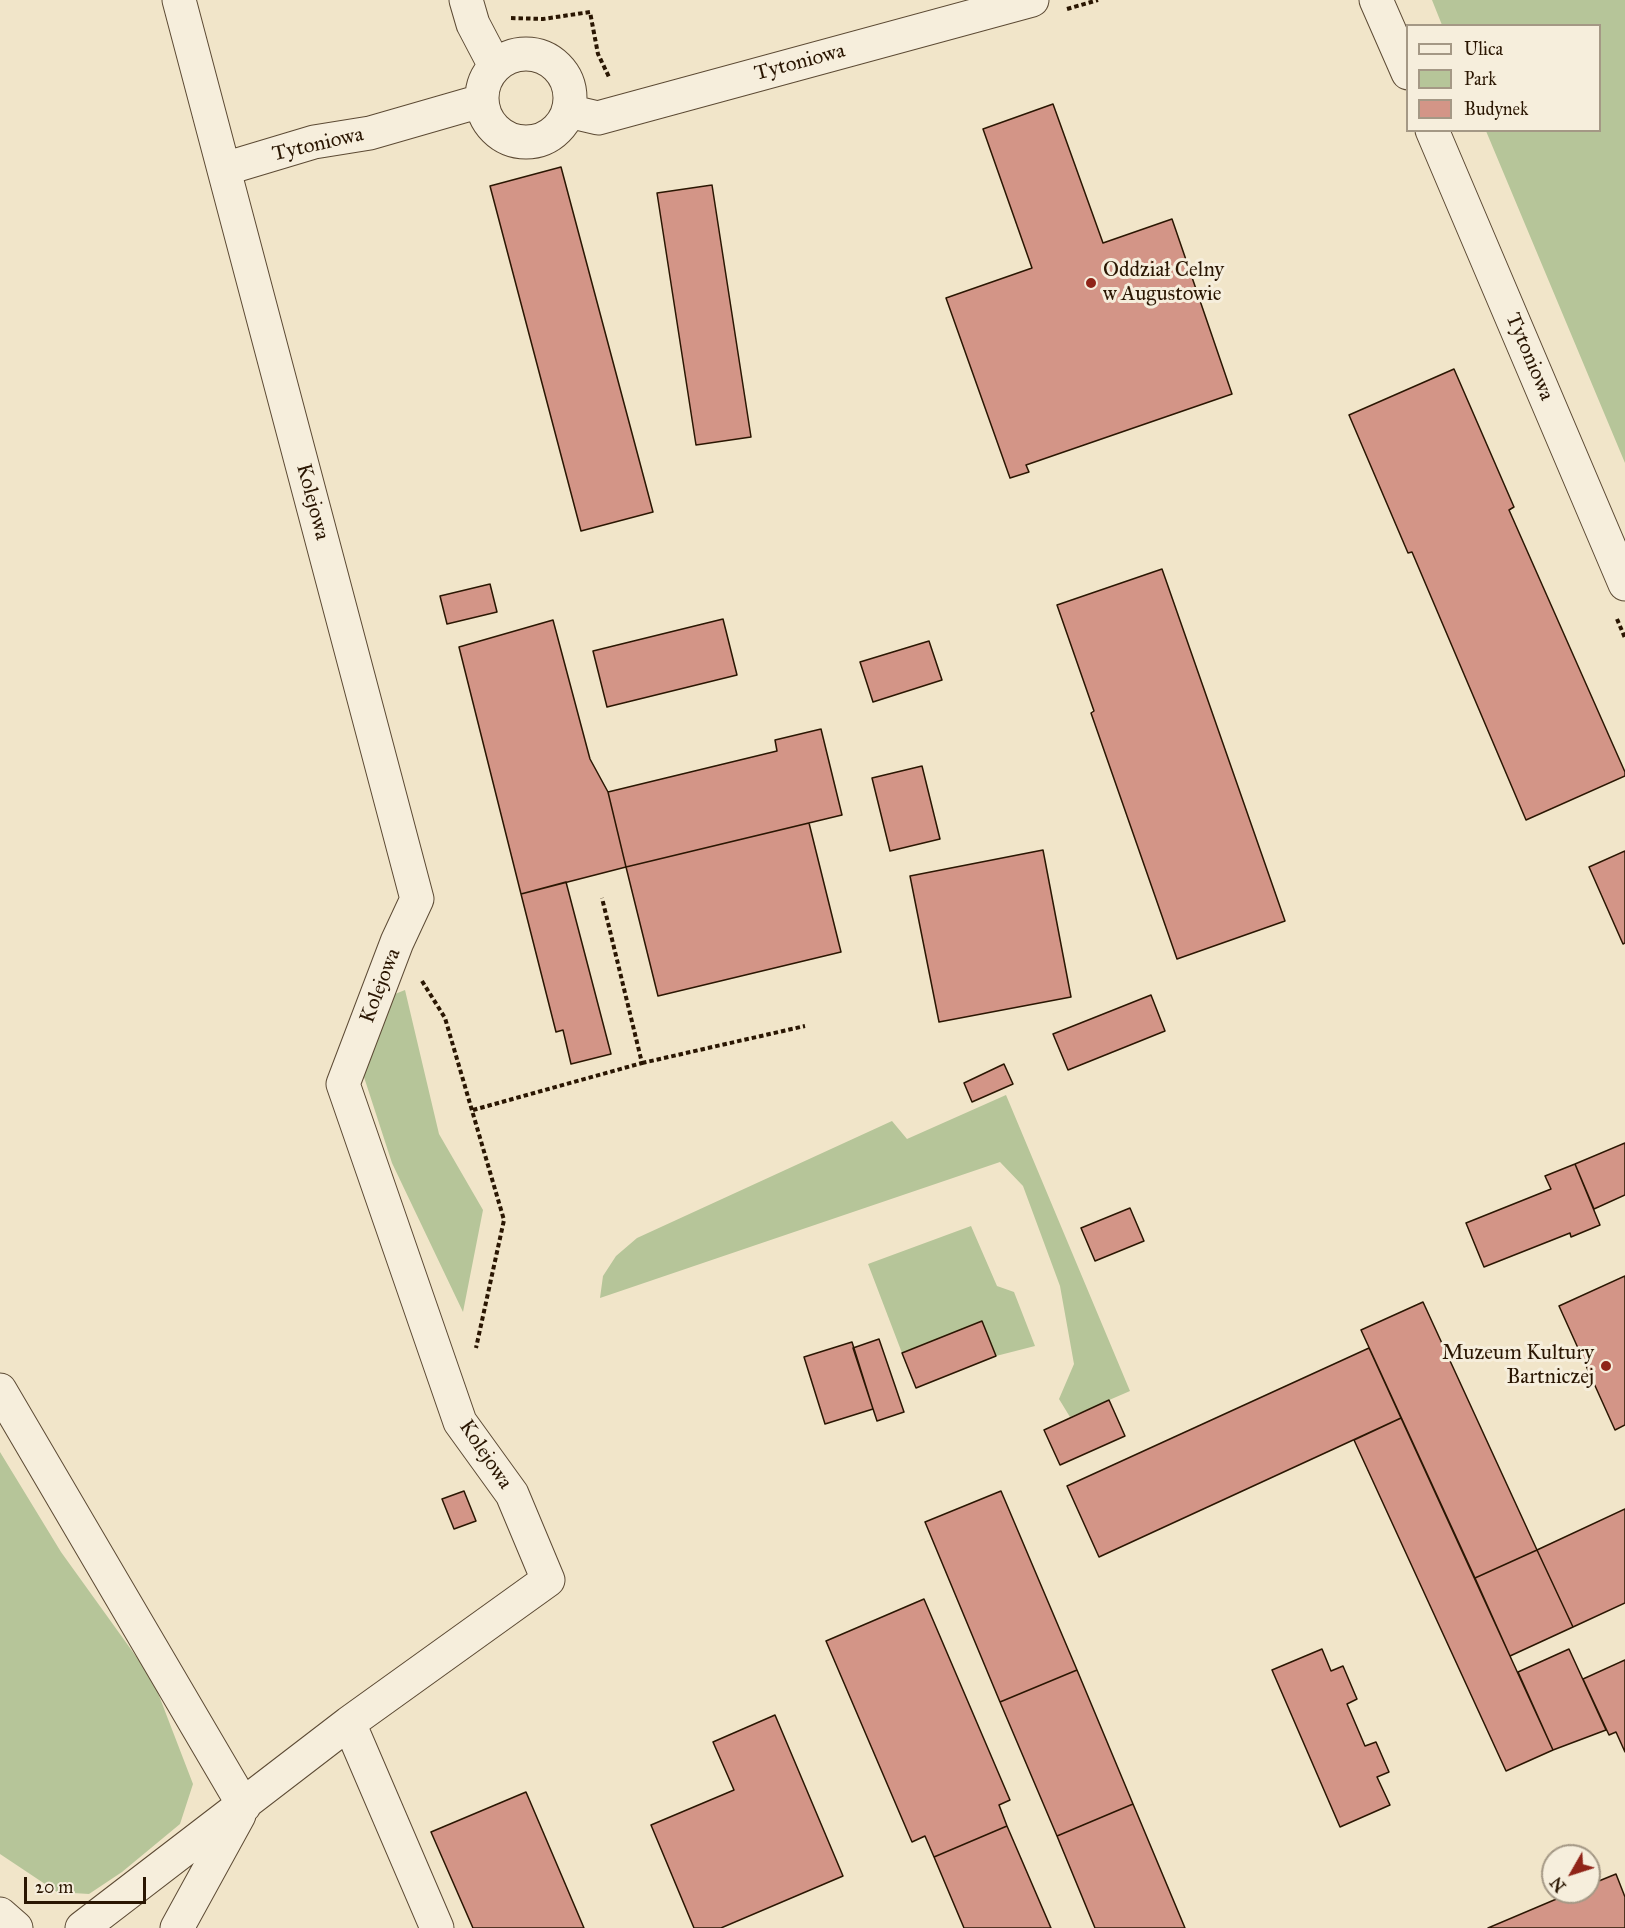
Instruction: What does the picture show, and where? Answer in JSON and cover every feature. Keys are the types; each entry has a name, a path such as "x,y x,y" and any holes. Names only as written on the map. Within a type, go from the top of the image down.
{"street":[{"name":"Kolejowa","path":"82,1928 244,1806 349,1723 548,1580 512,1494 460,1422 344,1084 397,942 417,899 179,0"},
{"name":"Tytoniowa","path":"568,111 598,118 1032,0"},
{"path":"1376,0 1406,71"},
{"path":"469,8 495,66"},
{"path":"522,54 537,56 551,62 561,71 568,83 570,97 568,111 562,123 552,133 527,142 514,140 491,126 481,101 485,82 495,66 507,58 522,54"},
{"name":"Tytoniowa","path":"224,169 314,141 370,133 481,101"},
{"name":"Tytoniowa","path":"1433,132 1625,584"},
{"path":"0,1390 244,1806"},
{"path":"349,1723 437,1928"},
{"name":"Kolejowa","path":"177,1928 244,1806"},
{"path":"0,1914 16,1928"}],"path":[{"path":"469,8 497,8 509,18 520,19 543,19 590,12 598,54 604,71 614,82"},
{"path":"602,898 642,1063"},
{"path":"397,942 445,1018 504,1220 475,1354"},
{"path":"473,1110 642,1063 805,1026"}],"green space":[{"path":"1432,0 1625,0 1625,463 1486,132 1601,132 1601,24 1442,24"},
{"path":"405,990 439,1134 483,1210 463,1312 392,1163 363,1074 375,1002"},
{"path":"1006,1095 1130,1391 1070,1417 1059,1399 1074,1364 1060,1286 1023,1186 1000,1162 600,1298 603,1276 616,1256 637,1238 892,1121 907,1139"},
{"path":"971,1226 997,1286 1014,1292 1035,1346 996,1356 982,1321 902,1353 868,1264"},
{"path":"0,1452 61,1552 153,1680 193,1784 180,1824 122,1872 89,1894 57,1892 0,1854"}],"building":[{"name":"Oddział Celny w Augustowie","path":"1053,104 1103,243 1172,219 1232,394 1026,465 1029,472 1010,478 946,298 1032,268 983,129"},
{"path":"561,167 653,512 581,531 490,186"},
{"path":"712,185 751,437 696,445 657,193"},
{"path":"1454,369 1514,507 1509,510 1625,772 1625,776 1526,820 1412,552 1408,553 1349,415"},
{"path":"1162,569 1285,921 1177,959 1091,713 1094,711 1057,605"},
{"path":"490,584 497,612 447,624 440,596"},
{"path":"723,619 737,675 607,707 593,651"},
{"path":"553,620 590,759 608,792 626,867 521,894 459,647"},
{"path":"929,641 942,680 873,702 860,662"},
{"path":"821,729 842,815 626,867 608,792 777,751 775,740"},
{"path":"922,766 940,839 890,851 872,778"},
{"path":"809,823 841,952 658,996 626,867"},
{"path":"1043,850 1071,997 939,1022 910,876"},
{"path":"1625,851 1625,943 1623,944 1589,867"},
{"path":"566,882 611,1054 571,1064 563,1030 556,1032 521,894"},
{"path":"1151,995 1165,1031 1068,1070 1053,1034"},
{"path":"1004,1064 1013,1084 972,1102 964,1083"},
{"path":"1625,1143 1625,1195 1594,1209 1575,1164"},
{"path":"1575,1164 1600,1225 1571,1237 1570,1233 1484,1267 1466,1223 1551,1189 1545,1176"},
{"path":"1130,1208 1144,1241 1095,1261 1081,1228"},
{"name":"Muzeum Kultury Bartniczej","path":"1625,1276 1625,1425 1615,1430 1559,1306"},
{"path":"1423,1302 1537,1550 1475,1578 1361,1330"},
{"path":"982,1321 996,1356 916,1388 902,1353"},
{"path":"879,1339 904,1412 877,1421 853,1348"},
{"path":"852,1342 873,1409 825,1424 804,1357"},
{"path":"1369,1348 1401,1418 1099,1557 1067,1486"},
{"path":"1109,1400 1125,1436 1060,1465 1044,1430"},
{"path":"1401,1418 1553,1750 1506,1771 1354,1440"},
{"path":"464,1491 476,1521 454,1529 442,1499"},
{"path":"1001,1491 1077,1670 1000,1702 925,1522"},
{"path":"1625,1509 1625,1603 1573,1627 1537,1550"},
{"path":"1537,1550 1573,1627 1510,1656 1475,1578"},
{"path":"924,1599 1010,1800 999,1805 1007,1826 934,1857 925,1836 912,1842 826,1641"},
{"path":"1322,1649 1331,1671 1343,1666 1357,1699 1347,1704 1365,1746 1376,1742 1389,1772 1377,1777 1390,1805 1340,1827 1272,1670"},
{"path":"1569,1649 1606,1730 1553,1750 1518,1672"},
{"path":"1625,1660 1625,1752 1616,1732 1609,1735 1583,1679"},
{"path":"1077,1670 1133,1804 1057,1836 1000,1702"},
{"path":"775,1715 843,1876 721,1928 694,1928 651,1825 734,1790 713,1742"},
{"path":"526,1792 584,1928 473,1928 431,1832"},
{"path":"1133,1804 1185,1928 1095,1928 1057,1836"},
{"path":"1007,1826 1051,1928 964,1928 934,1857"},
{"path":"1616,1874 1625,1897 1625,1928 1488,1928 1545,1904 1601,1904 1601,1880"}],"place":[{"name":"Oddział Celny w Augustowie","path":"1091,283"},
{"name":"Muzeum Kultury Bartniczej","path":"1606,1366"}]}
